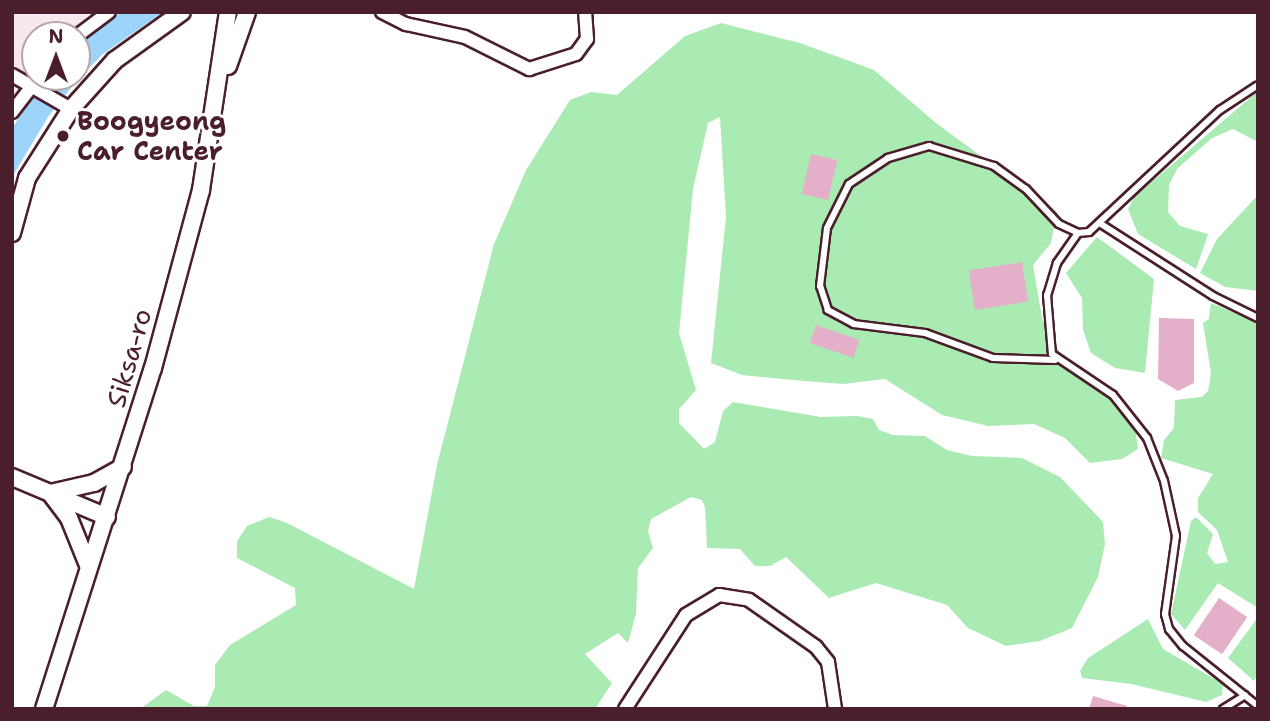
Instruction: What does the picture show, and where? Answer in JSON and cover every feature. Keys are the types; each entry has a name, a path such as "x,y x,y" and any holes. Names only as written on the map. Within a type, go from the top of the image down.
{"street":[{"path":"91,26 109,12"},
{"path":"12,233 16,204 27,178 68,107 116,60 183,12"},
{"name":"Siksa-ro","path":"44,709 88,565 123,467 201,190 228,12"},
{"path":"218,79 228,68 247,12"},
{"path":"382,12 406,24 465,37 529,69 576,54 587,39 586,12"},
{"path":"12,112 30,91"},
{"path":"47,91 68,107"},
{"path":"50,493 94,483 123,467"},
{"path":"12,477 107,517"},
{"path":"50,493 69,518 88,565"},
{"path":"625,709 686,615 706,600 735,595 802,633 817,647 828,662 835,709"}],"lane":[{"path":"1055,360 1048,341 1047,295 1057,263 1079,233 1101,224 1220,110 1258,85"},
{"path":"1079,233 1059,224 1026,190 994,166 929,146 888,158 849,184 827,228 820,286 828,310 839,319 870,328 925,333 993,358 1055,360 1113,394 1147,438 1164,481 1176,536 1165,614 1169,629 1258,706"},
{"path":"1101,224 1213,296 1258,318"},
{"path":"1223,709 1245,695"}],"shaded area":[{"path":"12,12 92,12 81,21 21,21 21,85 12,97"}],"green space":[{"path":"721,23 800,43 874,70 936,123 1057,212 1051,243 1033,265 1042,318 1060,353 1119,404 1135,427 1138,449 1122,459 1090,463 1065,438 1034,424 988,426 942,415 885,379 843,384 793,380 742,375 711,363 726,217 720,117 708,123 693,189 679,333 696,390 679,409 679,423 704,449 715,442 723,411 733,402 821,417 857,416 873,419 879,430 893,435 925,436 947,450 972,456 1022,458 1060,477 1103,522 1105,544 1098,577 1072,628 1040,641 1006,646 968,628 947,605 876,583 829,598 786,557 770,566 755,566 740,549 707,548 705,507 702,500 691,497 651,519 648,531 653,548 638,568 636,614 628,643 618,633 585,654 612,683 595,709 140,709 166,690 194,706 207,706 215,687 215,665 230,645 296,605 295,588 237,558 237,541 247,526 269,517 287,523 414,589 437,465 494,244 526,170 570,100 591,92 617,95 685,36"},
{"path":"1257,92 1258,142 1233,129 1212,138 1177,169 1169,185 1168,212 1180,226 1208,234 1196,269 1138,234 1128,209 1134,197"},
{"path":"1258,195 1258,291 1225,287 1200,273 1217,239"},
{"path":"1097,237 1154,279 1145,373 1115,368 1091,353 1083,330 1082,298 1066,273"},
{"path":"1211,303 1258,323 1258,608 1218,583 1185,630 1171,614 1191,521 1196,517 1213,534 1207,553 1215,564 1228,562 1217,530 1198,512 1198,498 1213,474 1161,458 1164,440 1174,428 1175,400 1202,397 1208,391 1211,373 1203,323 1209,319"},
{"path":"1258,617 1258,674 1254,681 1228,658"},
{"path":"1148,619 1163,649 1223,684 1222,695 1206,702 1131,684 1082,678 1080,671 1088,658"}],"water":[{"path":"121,12 163,12 103,54 91,66 91,35"},
{"path":"38,91 68,91 48,117 12,177 12,129"}],"building":[{"path":"811,154 837,160 828,200 802,194"},
{"path":"1022,262 1028,302 975,310 969,270"},
{"path":"1159,318 1194,319 1194,383 1178,391 1158,379"},
{"path":"816,325 859,340 853,358 810,343"},
{"path":"1219,598 1247,617 1222,654 1194,635"},
{"path":"1093,696 1127,706 1127,709 1089,709"}],"place":[{"name":"Boogyeong Car Center","path":"63,136"}]}
